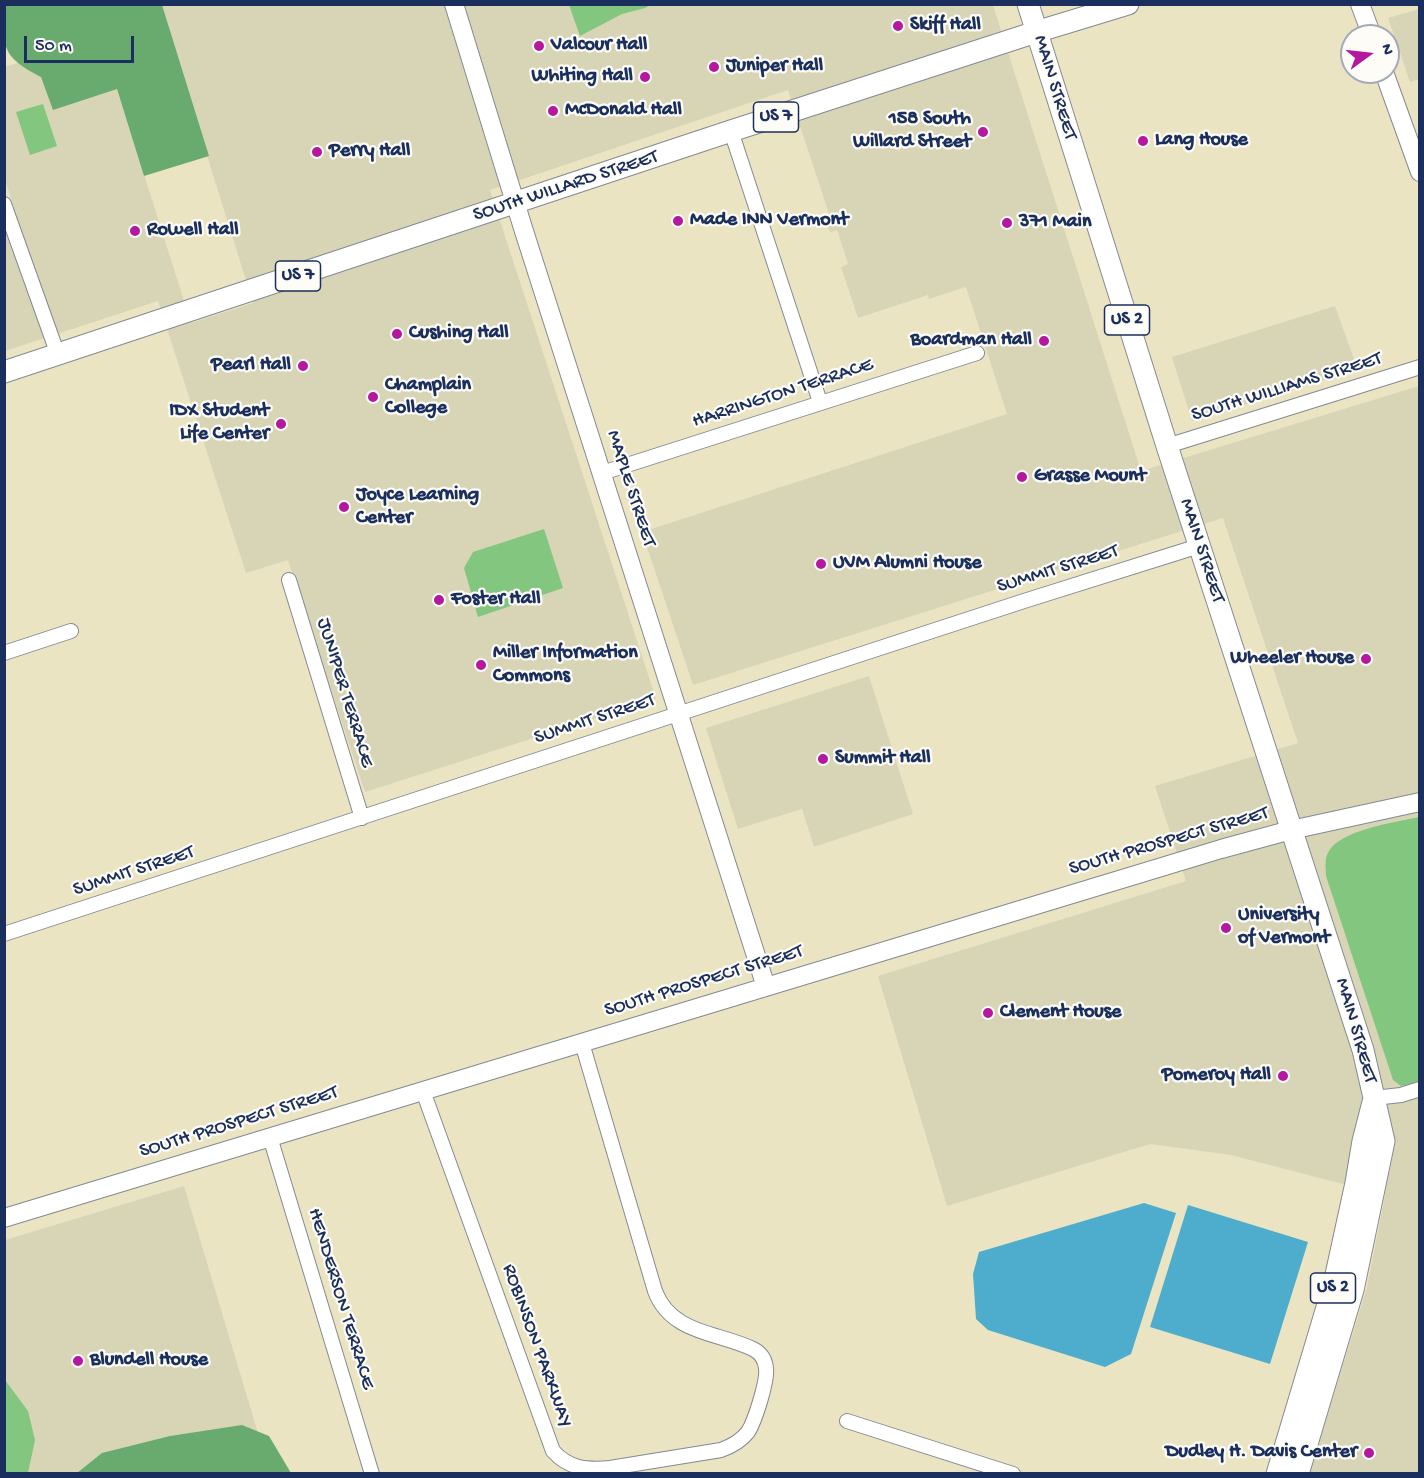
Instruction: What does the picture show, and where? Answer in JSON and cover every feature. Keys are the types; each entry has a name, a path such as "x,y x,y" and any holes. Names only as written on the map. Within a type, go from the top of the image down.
{"main road":[{"name":"MAIN STREET","path":"1028,4 1199,546 1363,1050 1384,1142 1353,1290 1298,1473"},
{"name":"SOUTH WILLARD STREET","path":"4,372 731,131 1128,4"},
{"name":"MAIN STREET","path":"1277,1473 1334,1284 1374,1098"}],"street":[{"name":"MAPLE STREET","path":"454,4 766,987"},
{"path":"1360,4 1368,24"},
{"path":"1388,84 1419,172"},
{"path":"731,131 819,402"},
{"path":"4,204 58,355"},
{"name":"HARRINGTON TERRACE","path":"602,473 977,352"},
{"name":"SOUTH WILLIAMS STREET","path":"1167,446 1419,367"},
{"name":"SUMMIT STREET","path":"4,934 1024,600 1199,546"},
{"name":"JUNIPER TERRACE","path":"289,580 362,818"},
{"path":"4,653 71,631"},
{"name":"SOUTH PROSPECT STREET","path":"4,1218 1221,849 1291,830 1419,802"},
{"name":"ROBINSON PARKWAY","path":"423,1091 553,1450 569,1464 592,1469 721,1450 738,1442 752,1424 766,1374 766,1364 761,1354 753,1349 688,1327 674,1319 662,1307 582,1043"},
{"path":"1374,1098 1401,1095 1419,1089"},
{"name":"HENDERSON TERRACE","path":"270,1137 372,1473"},
{"path":"847,1421 1013,1473"}],"shaded area":[{"path":"160,5 993,5 1141,471 1419,386 1419,1473 1310,1473 1367,1287 1385,1195 1231,1155 1150,1144 947,1206 878,976 1186,881 1155,786 1298,743 1223,518 693,685 642,532 1007,414 966,287 929,299 928,295 858,318 841,267 848,264 837,230 830,232 827,225 832,223 788,90 490,190 656,699 365,792 288,560 246,573 158,301 5,351 5,224 17,219 5,179 4,67 37,57 117,89 191,323 253,303"},
{"path":"1419,9 1419,79 1410,82 1400,53 1400,24 1390,24 1388,18"},
{"path":"1335,306 1358,370 1192,421 1172,357"},
{"path":"869,676 913,814 814,847 802,809 738,829 706,728"},
{"path":"184,1186 270,1473 5,1474 5,1240"}],"green space":[{"path":"4,5 162,5 209,156 144,176 117,89 53,110 41,77 18,63 7,49 4,32"},
{"path":"569,5 651,5 622,14 580,36"},
{"path":"43,104 57,146 30,155 16,112"},
{"path":"544,529 563,588 478,617 464,568 473,552"},
{"path":"1419,817 1419,1082 1401,1086 1393,1080 1326,876 1326,861 1328,853 1343,838 1369,828"},
{"path":"5,1380 28,1411 35,1440 28,1473 5,1473"},
{"path":"242,1425 269,1436 291,1473 77,1473 102,1453 170,1436"}],"water":[{"path":"1144,1203 1176,1213 1131,1354 1105,1367 988,1330 976,1319 973,1274 979,1252"},
{"path":"1188,1205 1308,1242 1270,1364 1150,1327"}],"place":[{"name":"Skiff Hall","path":"898,26"},
{"name":"Valcour Hall","path":"539,46"},
{"name":"Juniper Hall","path":"714,67"},
{"name":"Whiting Hall","path":"645,77"},
{"name":"McDonald Hall","path":"553,111"},
{"name":"158 South Willard Street","path":"983,132"},
{"name":"Lang House","path":"1143,141"},
{"name":"Perry Hall","path":"317,152"},
{"name":"Made INN Vermont","path":"678,221"},
{"name":"371 Main","path":"1007,223"},
{"name":"Rowell Hall","path":"135,231"},
{"name":"Cushing Hall","path":"397,334"},
{"name":"Boardman Hall","path":"1044,341"},
{"name":"Pearl Hall","path":"303,366"},
{"name":"Champlain College","path":"373,397"},
{"name":"IDX Student Life Center","path":"281,424"},
{"name":"Grasse Mount","path":"1022,477"},
{"name":"Joyce Learning Center","path":"344,507"},
{"name":"UVM Alumni House","path":"821,564"},
{"name":"Foster Hall","path":"439,600"},
{"name":"Wheeler House","path":"1366,659"},
{"name":"Miller Information Commons","path":"481,665"},
{"name":"Summit Hall","path":"823,759"},
{"name":"University of Vermont","path":"1226,928"},
{"name":"Clement House","path":"988,1013"},
{"name":"Pomeroy Hall","path":"1283,1076"},
{"name":"Blundell House","path":"78,1361"},
{"name":"Dudley H. Davis Center","path":"1369,1453"}]}
